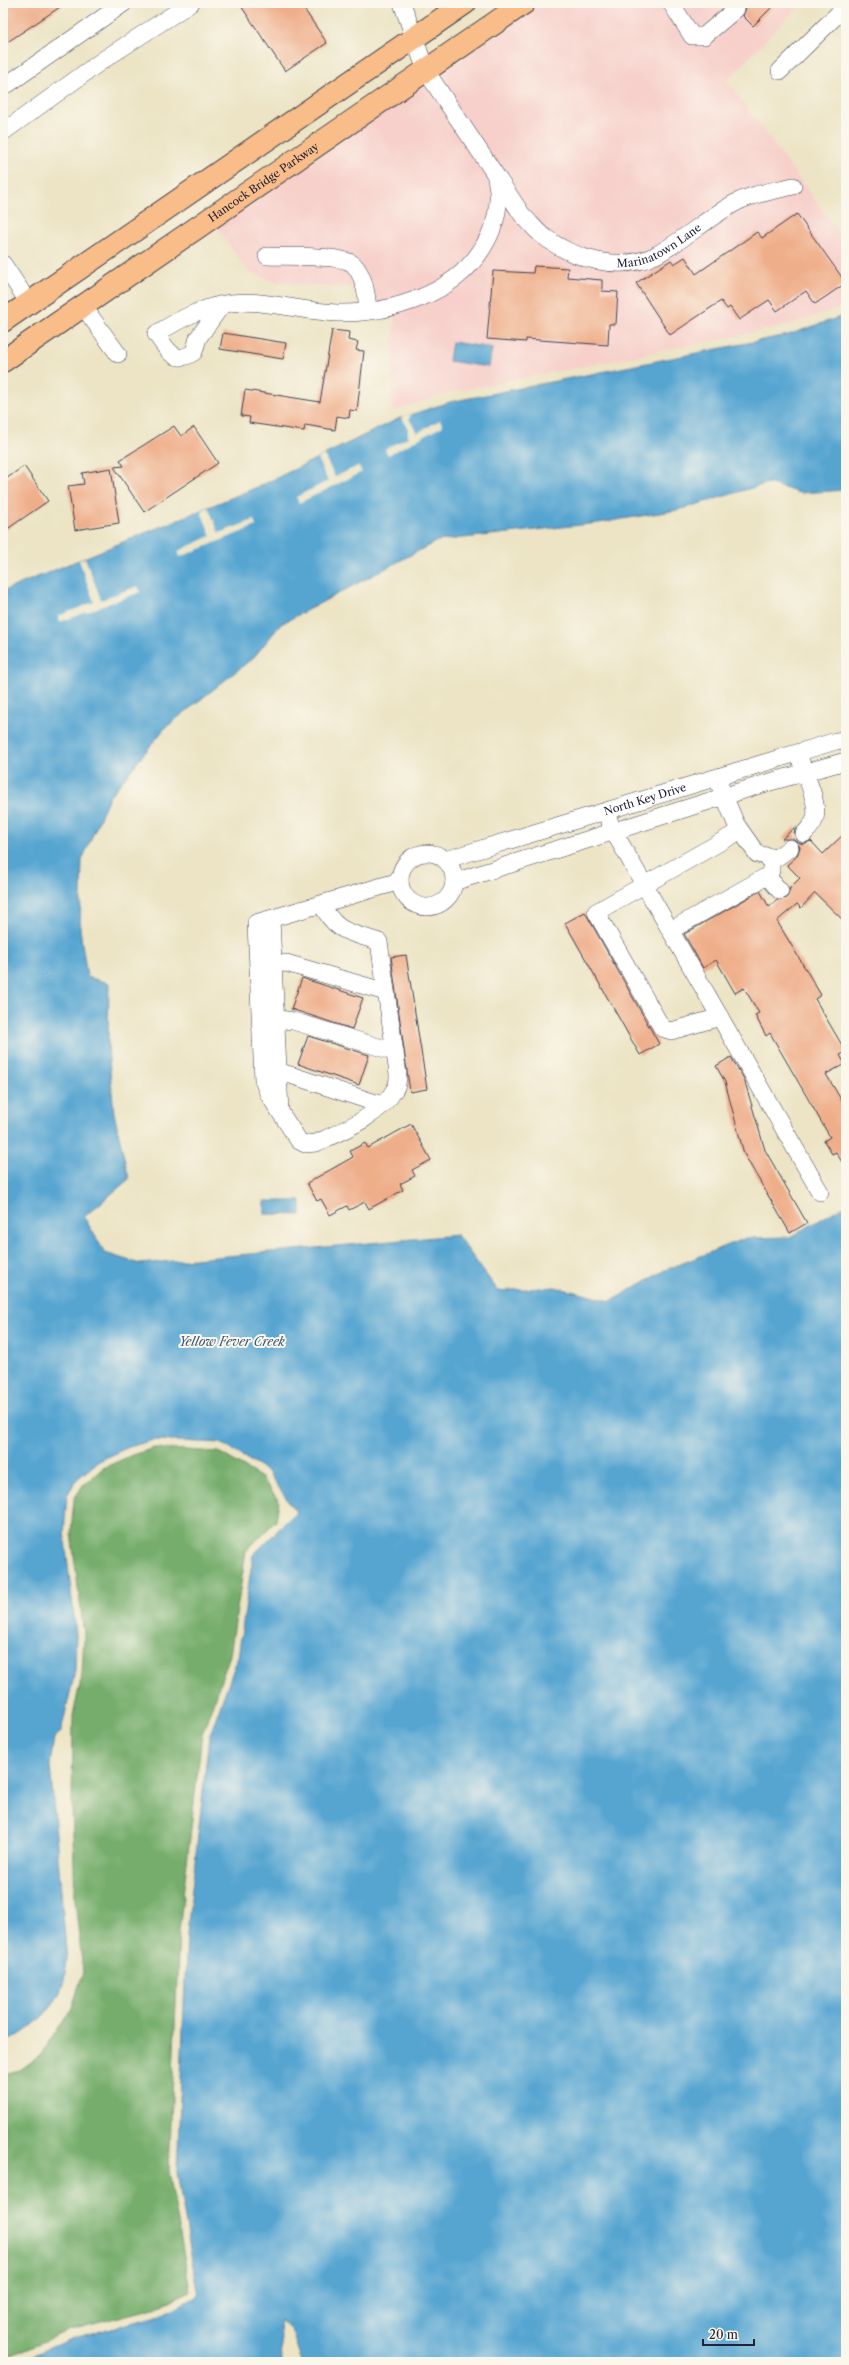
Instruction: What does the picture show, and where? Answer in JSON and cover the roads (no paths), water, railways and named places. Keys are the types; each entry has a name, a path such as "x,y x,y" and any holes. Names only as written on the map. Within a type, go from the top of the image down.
{"main road":[{"path":"3,321 414,40 465,3"},
{"name":"Hancock Bridge Parkway","path":"3,361 524,3"}],"street":[{"path":"8,84 124,3"},
{"path":"3,132 102,60 191,3"},
{"name":"Marinatown Lane","path":"402,3 426,71 526,219 542,235 560,248 582,257 606,262 632,262 655,255 716,214 737,202 760,193 793,186"},
{"path":"672,3 692,36 697,37 704,36 736,9"},
{"path":"780,71 846,6"},
{"path":"222,304 248,302 342,313 368,311 400,305 415,300 460,274 475,260 495,226 499,207 498,188 494,170"},
{"path":"495,226 512,217 526,219"},
{"path":"267,256 342,259 354,264 360,274 367,293 368,311"},
{"path":"3,264 29,303"},
{"path":"83,306 118,354"},
{"name":"North Key Drive","path":"445,860 606,813 797,753 846,740"},
{"path":"797,753 812,792 815,810 814,821 804,834"},
{"name":"North Key Drive","path":"454,882 724,796 846,761"},
{"path":"717,778 740,831 757,854 776,858 790,848"},
{"path":"606,813 614,832 820,1192"},
{"path":"720,1017 671,1031 662,1028 596,912 740,831"},
{"path":"428,853 445,860 453,872 454,882 451,893 445,900 434,906 425,907 415,904 407,898 400,881 405,864 419,854 428,853"},
{"path":"670,930 767,876 771,871 771,857"},
{"path":"767,876 780,891"},
{"path":"322,904 332,922 341,929 379,942 398,1074 396,1088 382,1104 345,1128 316,1143 305,1144 299,1141 280,1113 270,1068 266,964 271,919 400,881"},
{"path":"266,964 286,963 386,992"},
{"path":"268,1018 293,1021 395,1052"},
{"path":"270,1068 382,1104"}],"water":[{"name":"Yellow Fever Creek","path":"846,315 846,490 800,493 768,483 678,510 598,523 437,541 281,624 254,657 165,728 109,797 82,860 80,929 87,977 109,983 108,1048 114,1113 129,1179 84,1217 105,1253 140,1264 457,1235 498,1291 555,1287 611,1301 663,1271 746,1238 790,1237 846,1205 846,2362 302,2362 291,2329 280,2320 282,2362 18,2362 70,2339 161,2315 198,2296 177,2172 187,1933 209,1737 238,1657 253,1555 296,1512 268,1472 221,1443 153,1440 129,1447 99,1461 77,1479 67,1495 64,1532 76,1633 75,1671 61,1732 54,1738 50,1765 67,1960 64,1981 60,1993 47,2011 30,2028 12,2039 3,2042 3,591 260,486 400,418 450,402 788,335"},
{"path":"452,342 492,348 489,367 449,361"},
{"path":"265,1201 301,1201 301,1215 265,1214"}]}
